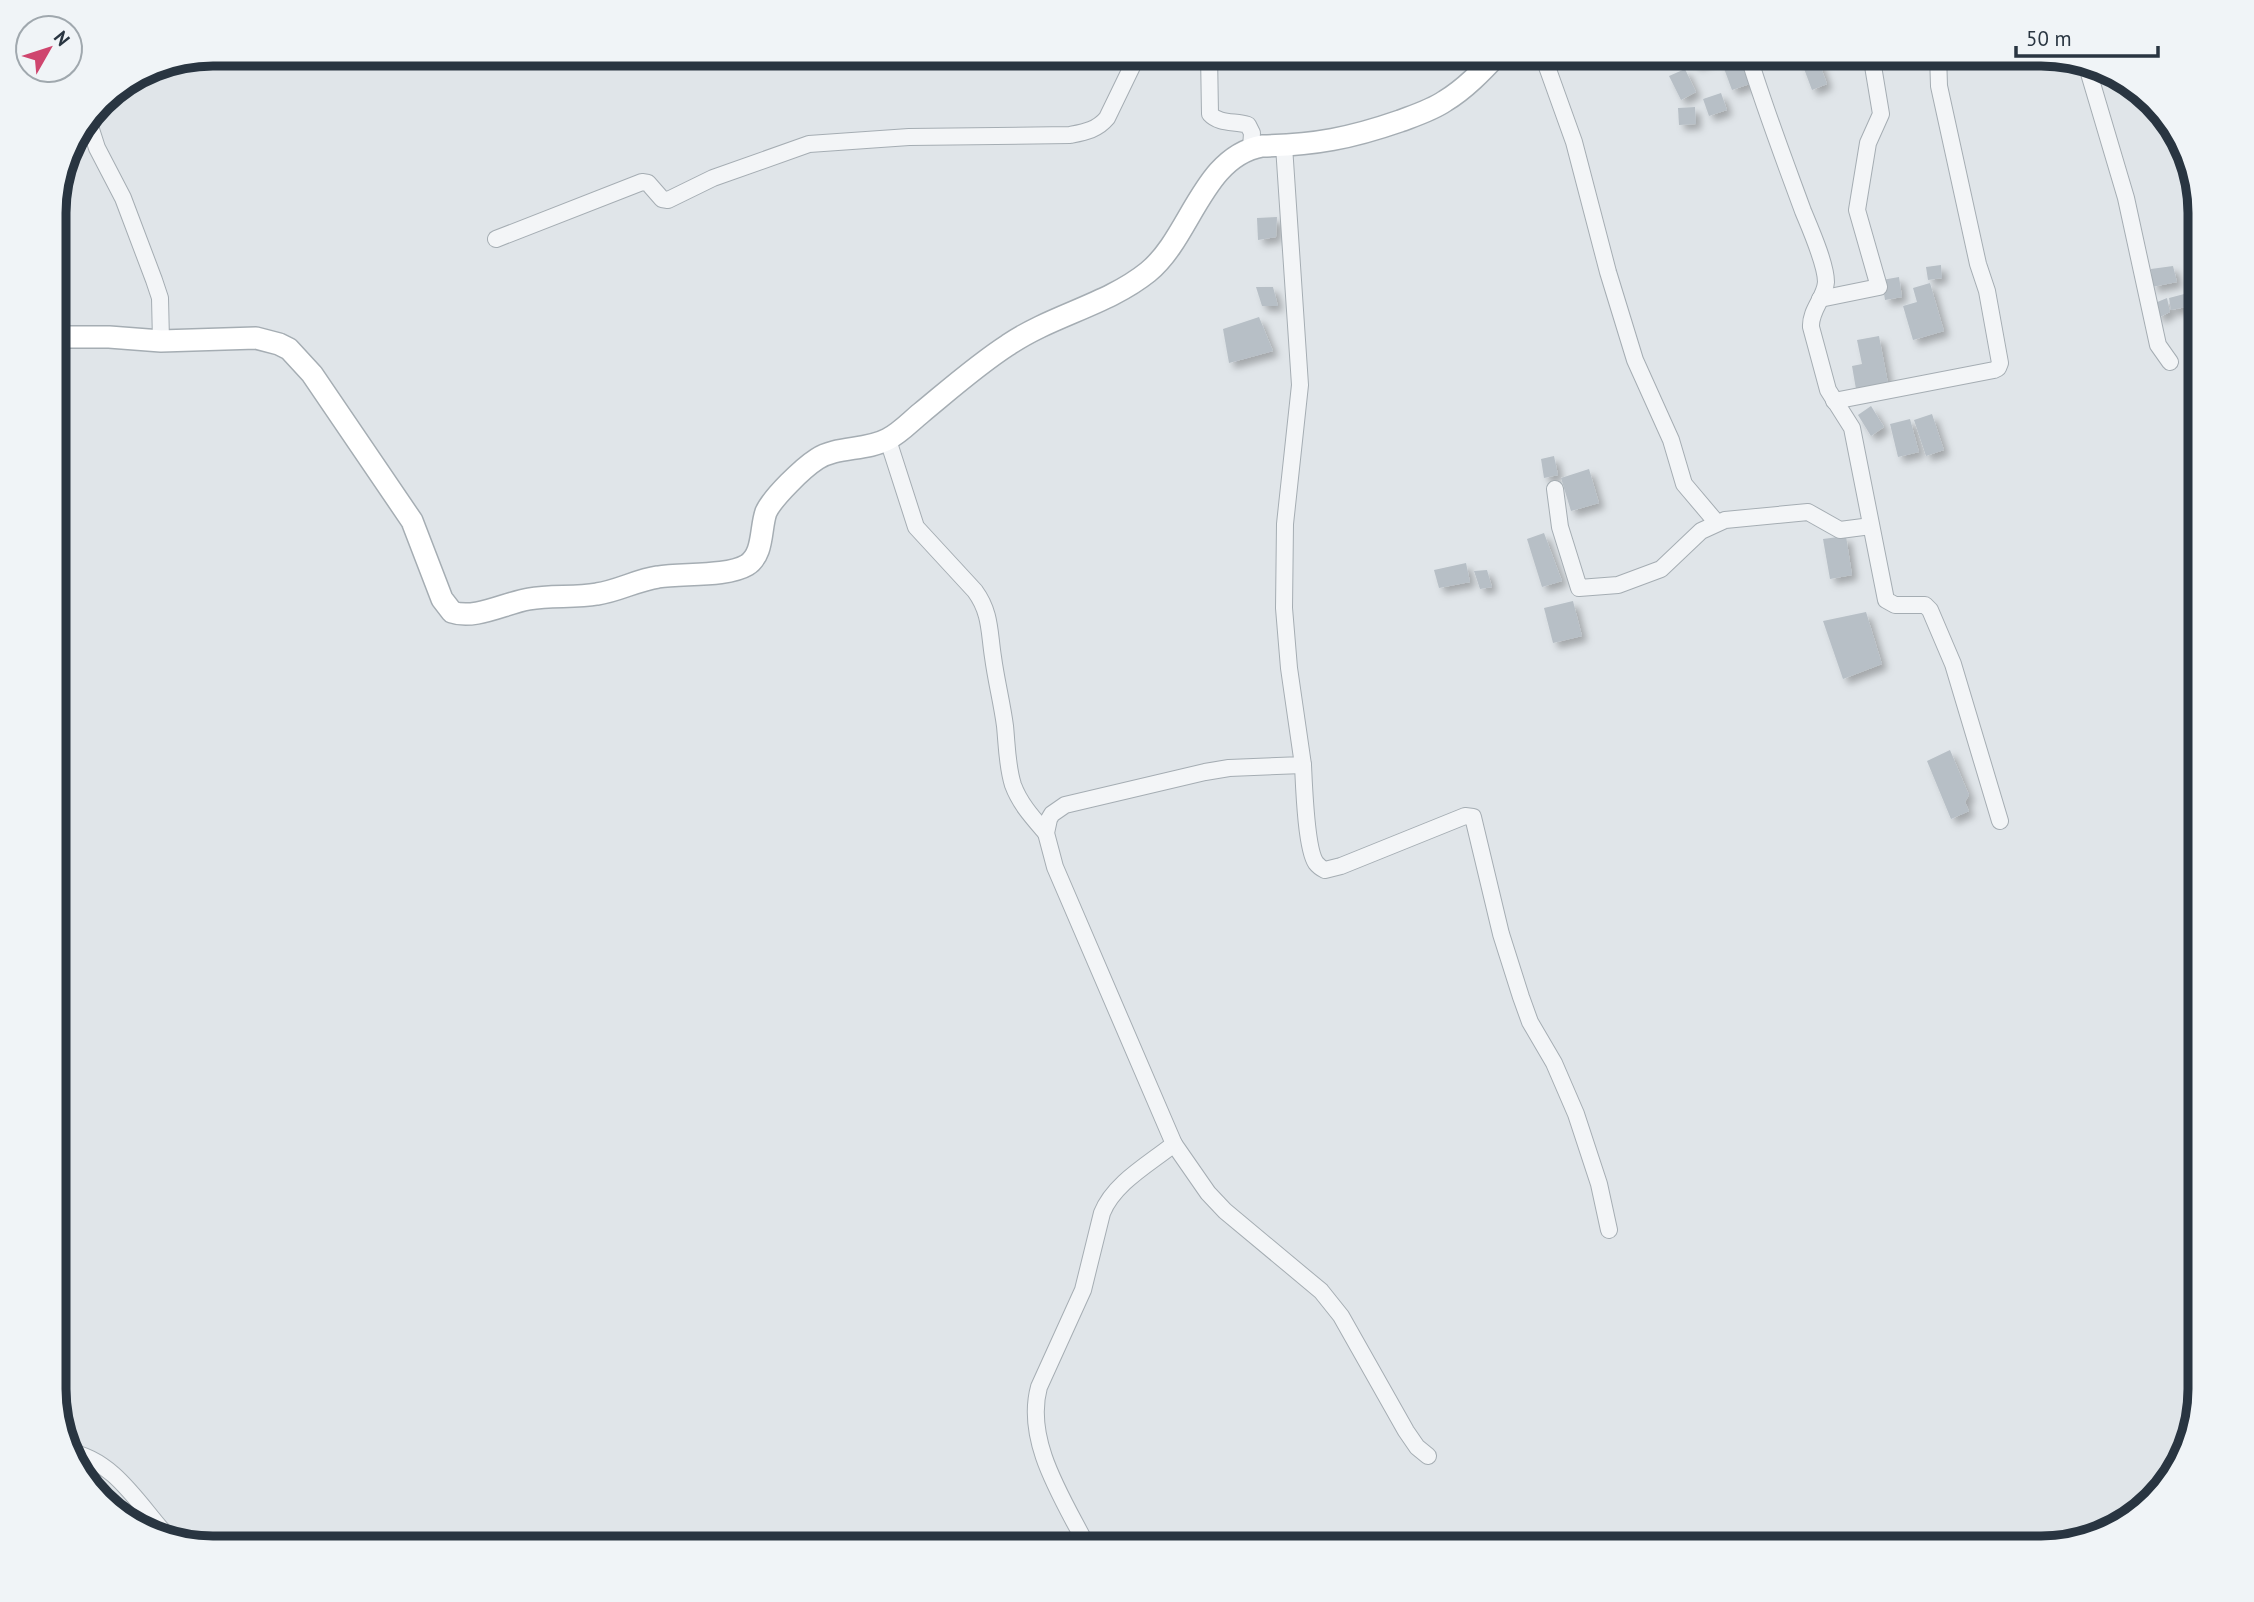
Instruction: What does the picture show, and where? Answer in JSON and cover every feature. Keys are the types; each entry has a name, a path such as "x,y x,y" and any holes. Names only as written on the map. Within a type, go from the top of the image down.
{"street":[{"path":"496,239 642,182 648,183 662,199 668,200 713,178 809,144 909,137 1070,135 1091,131 1107,118 1132,66"},
{"path":"1209,66 1210,114 1220,121 1248,125 1252,133 1251,148"},
{"path":"67,337 161,341 256,338 289,349 312,374 412,521 442,599 452,612 469,614 530,599 597,594 657,577 736,570 755,558 766,512 809,465 826,455 888,440 1010,343 1110,296 1150,270 1169,250 1204,191 1239,154 1251,148 1342,139 1368,132 1445,102 1485,66"},
{"path":"1547,66 1574,142 1608,272 1635,360 1671,440 1684,484 1717,523"},
{"path":"1752,66 1826,280 1811,327 1828,390 1852,428 1886,600 1895,605 1928,606 1953,664 2000,821"},
{"path":"1820,299 1880,287 1857,209 1868,143 1881,114 1873,66"},
{"path":"1834,401 1994,370 2000,363 1989,301 1975,251 1939,86 1938,66"},
{"path":"2089,75 2126,198 2158,345 2169,362"},
{"path":"91,131 97,148 123,198 160,298 161,341"},
{"path":"1284,146 1300,385 1285,524 1284,608 1303,765 1304,800 1316,863 1325,870 1341,866 1465,816 1470,815 1474,819 1501,934 1521,997 1530,1022 1554,1063 1576,1114 1599,1184 1609,1230"},
{"path":"888,440 916,527 975,591 988,614 1013,784 1023,805 1046,834 1055,867 1174,1144 1208,1193 1225,1211 1321,1292 1341,1316 1406,1431 1417,1447 1428,1456"},
{"path":"1555,489 1560,527 1579,588 1618,585 1661,569 1701,531 1725,520 1808,512 1840,530 1871,526"},
{"path":"1046,834 1052,814 1076,801 1205,772 1303,765"},
{"path":"1082,1536 1063,1500 1037,1432 1035,1402 1038,1387 1083,1290 1107,1201 1115,1191 1174,1144"},
{"path":"83,1456 114,1475 157,1524"}],"building":[{"path":"1723,66 1744,66 1750,84 1732,90"},
{"path":"1803,66 1820,66 1827,84 1812,90"},
{"path":"1685,69 1696,92 1681,100 1669,76"},
{"path":"1721,93 1727,110 1709,116 1703,99"},
{"path":"1695,107 1696,124 1679,125 1678,108"},
{"path":"1277,217 1276,237 1258,240 1257,218"},
{"path":"1941,265 1942,278 1928,280 1926,267"},
{"path":"2173,266 2177,282 2152,287 2151,269"},
{"path":"1899,277 1902,297 1885,300 1882,280"},
{"path":"1930,283 1944,331 1913,340 1903,306 1917,302 1913,288"},
{"path":"1256,287 1273,287 1278,306 1262,306"},
{"path":"2188,293 2188,307 2171,310 2169,298"},
{"path":"2167,298 2170,312 2158,318 2155,303"},
{"path":"1259,317 1273,351 1229,363 1223,329"},
{"path":"1879,336 1888,383 1856,389 1852,366 1862,364 1857,340"},
{"path":"1871,406 1884,427 1871,436 1858,415"},
{"path":"1932,414 1944,450 1926,456 1914,420"},
{"path":"1910,419 1919,452 1898,457 1890,424"},
{"path":"1554,456 1558,475 1544,478 1541,459"},
{"path":"1589,469 1599,503 1571,511 1561,478"},
{"path":"1544,533 1562,581 1542,587 1527,539"},
{"path":"1846,536 1852,575 1830,579 1823,539"},
{"path":"1466,563 1470,582 1439,588 1434,570"},
{"path":"1487,570 1492,587 1480,589 1474,571"},
{"path":"1573,601 1582,636 1553,643 1544,608"},
{"path":"1866,612 1882,664 1843,679 1823,621"},
{"path":"1950,750 1969,795 1965,802 1969,811 1951,819 1927,761"}]}
